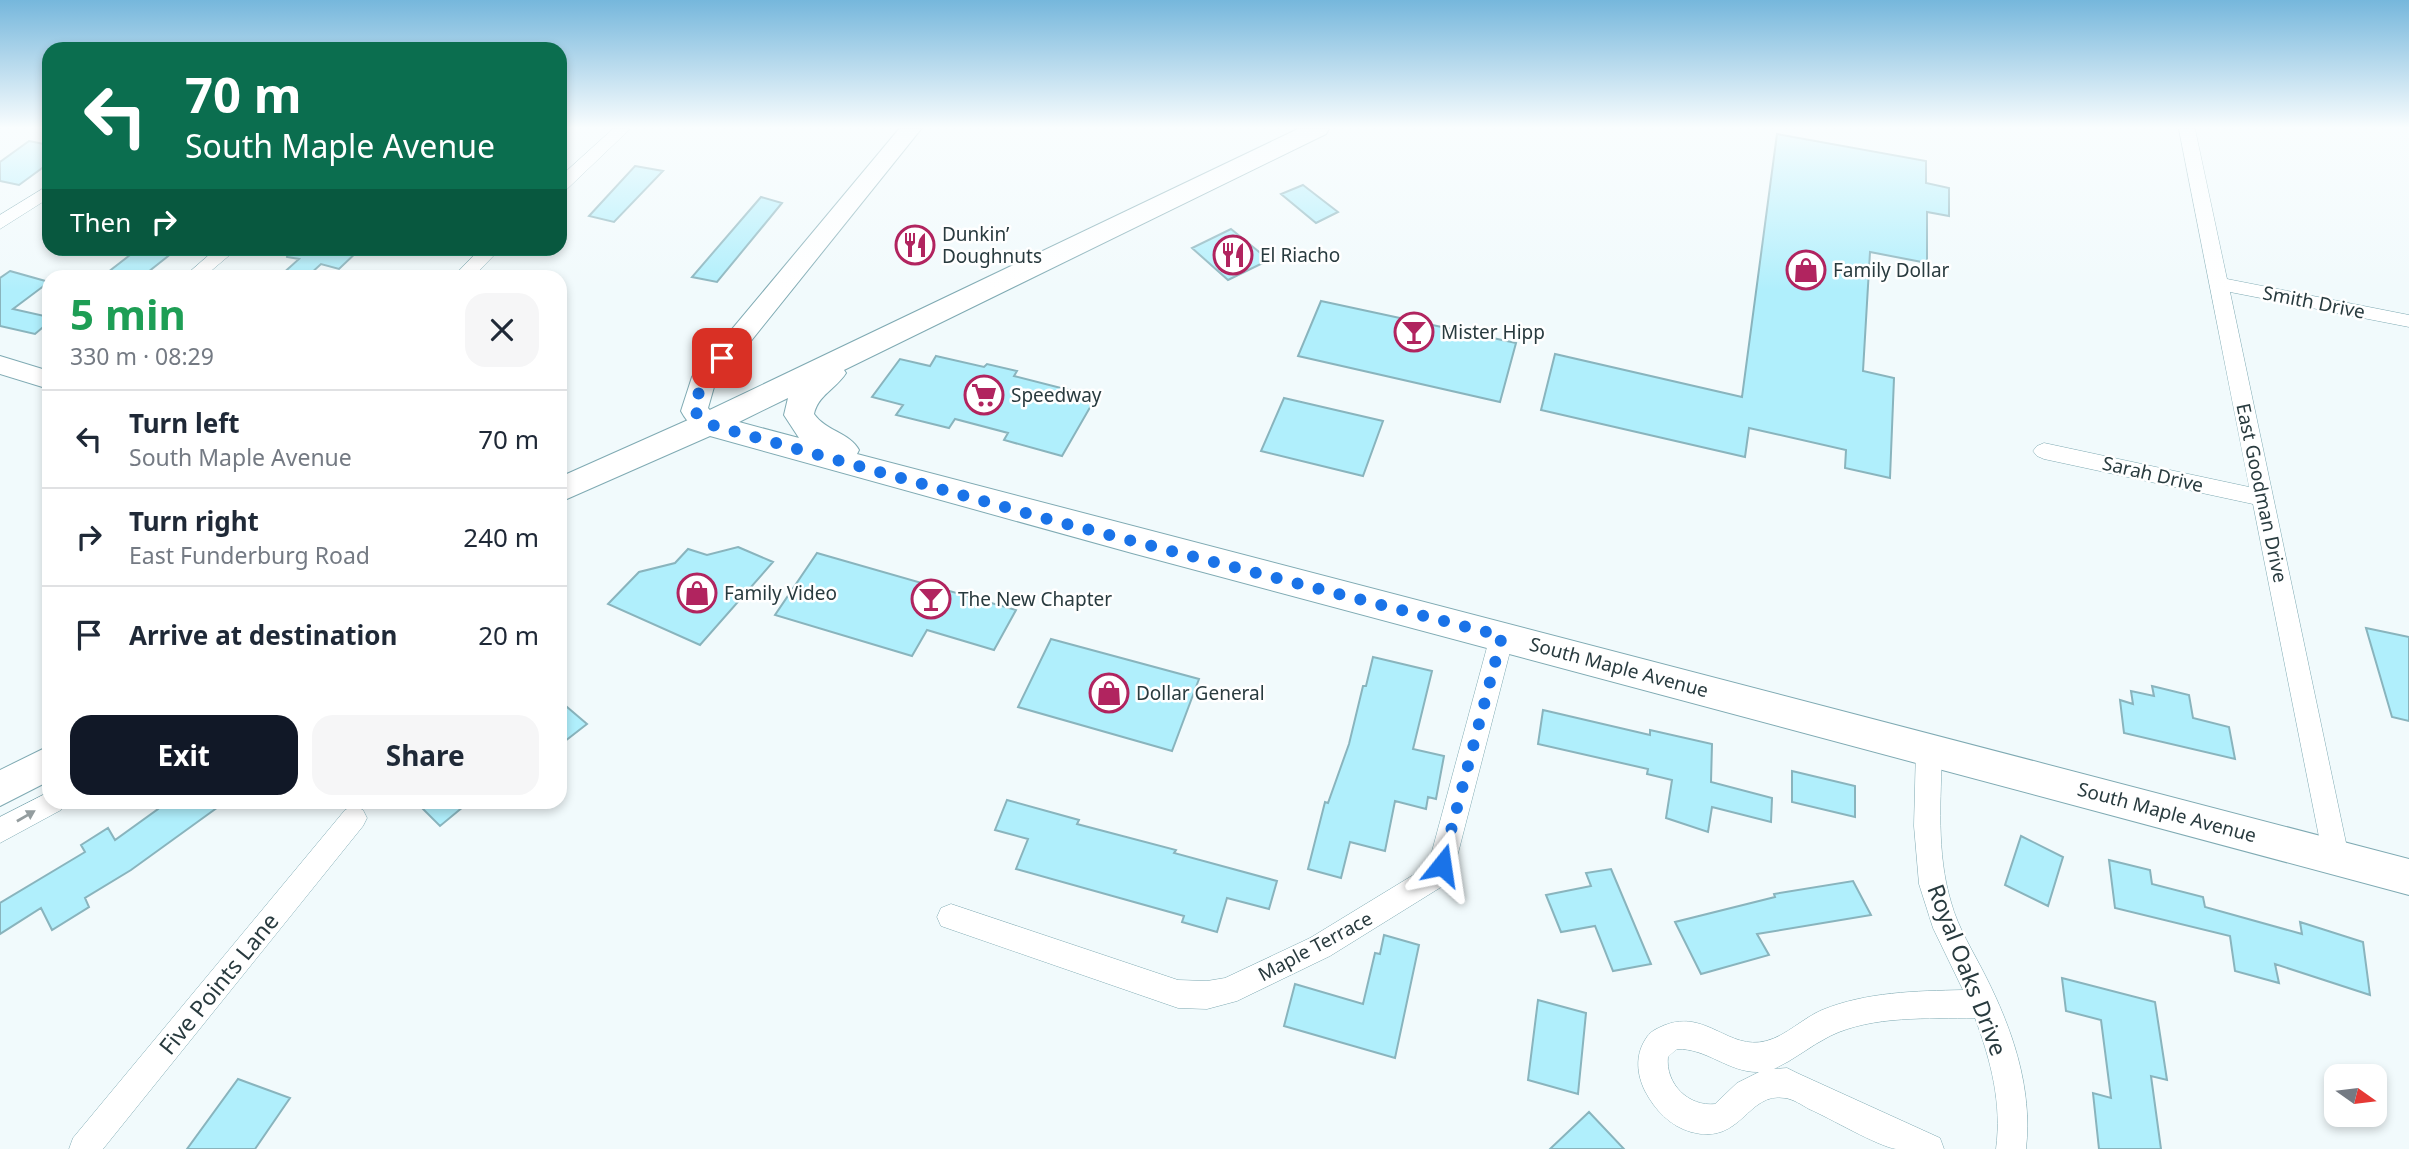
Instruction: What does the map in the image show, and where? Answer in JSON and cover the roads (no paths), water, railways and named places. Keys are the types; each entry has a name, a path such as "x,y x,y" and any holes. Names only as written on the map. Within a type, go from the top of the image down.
{"main road":[{"path":"567,487 708,424 863,346 1205,183"},
{"path":"863,346 807,392 800,405 799,415 810,431 893,476"},
{"name":"South Maple Avenue","path":"708,424 1051,520 1929,748 2409,877"},
{"path":"0,789 42,766"}],"street":[{"path":"708,424 694,411 701,384 866,183"},
{"name":"East Goodman Drive","path":"2198,183 2336,857"},
{"path":"0,223 42,195"},
{"path":"202,270 219,256"},
{"path":"469,270 484,256"},
{"name":"Smith Drive","path":"2219,284 2409,321"},
{"path":"0,365 42,378"},
{"name":"Sarah Drive","path":"2043,451 2263,498"},
{"name":"Maple Terrace","path":"951,917 1056,954 1192,996 1227,992 1320,947 1437,875 1442,865 1502,636"},
{"name":"Royal Oaks Drive","path":"1929,748 1932,883 1945,924 1984,1004 2012,1098 2014,1136 2011,1149"},
{"path":"0,831 42,808"},
{"name":"Five Points Lane","path":"84,1149 354,818"},
{"path":"1929,1149 1787,1083 1770,1082 1754,1086 1744,1094 1731,1112 1720,1119 1705,1121 1689,1117 1673,1108 1662,1095 1653,1070 1655,1052 1668,1038 1697,1035 1736,1054 1761,1058 1778,1052 1824,1023 1862,1010 1900,1005 1984,1004"}],"place":[{"name":"Dunkin’ Doughnuts","path":"915,245"},
{"name":"El Riacho","path":"1233,255"},
{"name":"Family Dollar","path":"1806,270"},
{"name":"Mister Hipp","path":"1414,332"},
{"name":"Speedway","path":"984,395"},
{"name":"Family Video","path":"697,593"},
{"name":"The New Chapter","path":"931,599"},
{"name":"Dollar General","path":"1109,693"}]}
